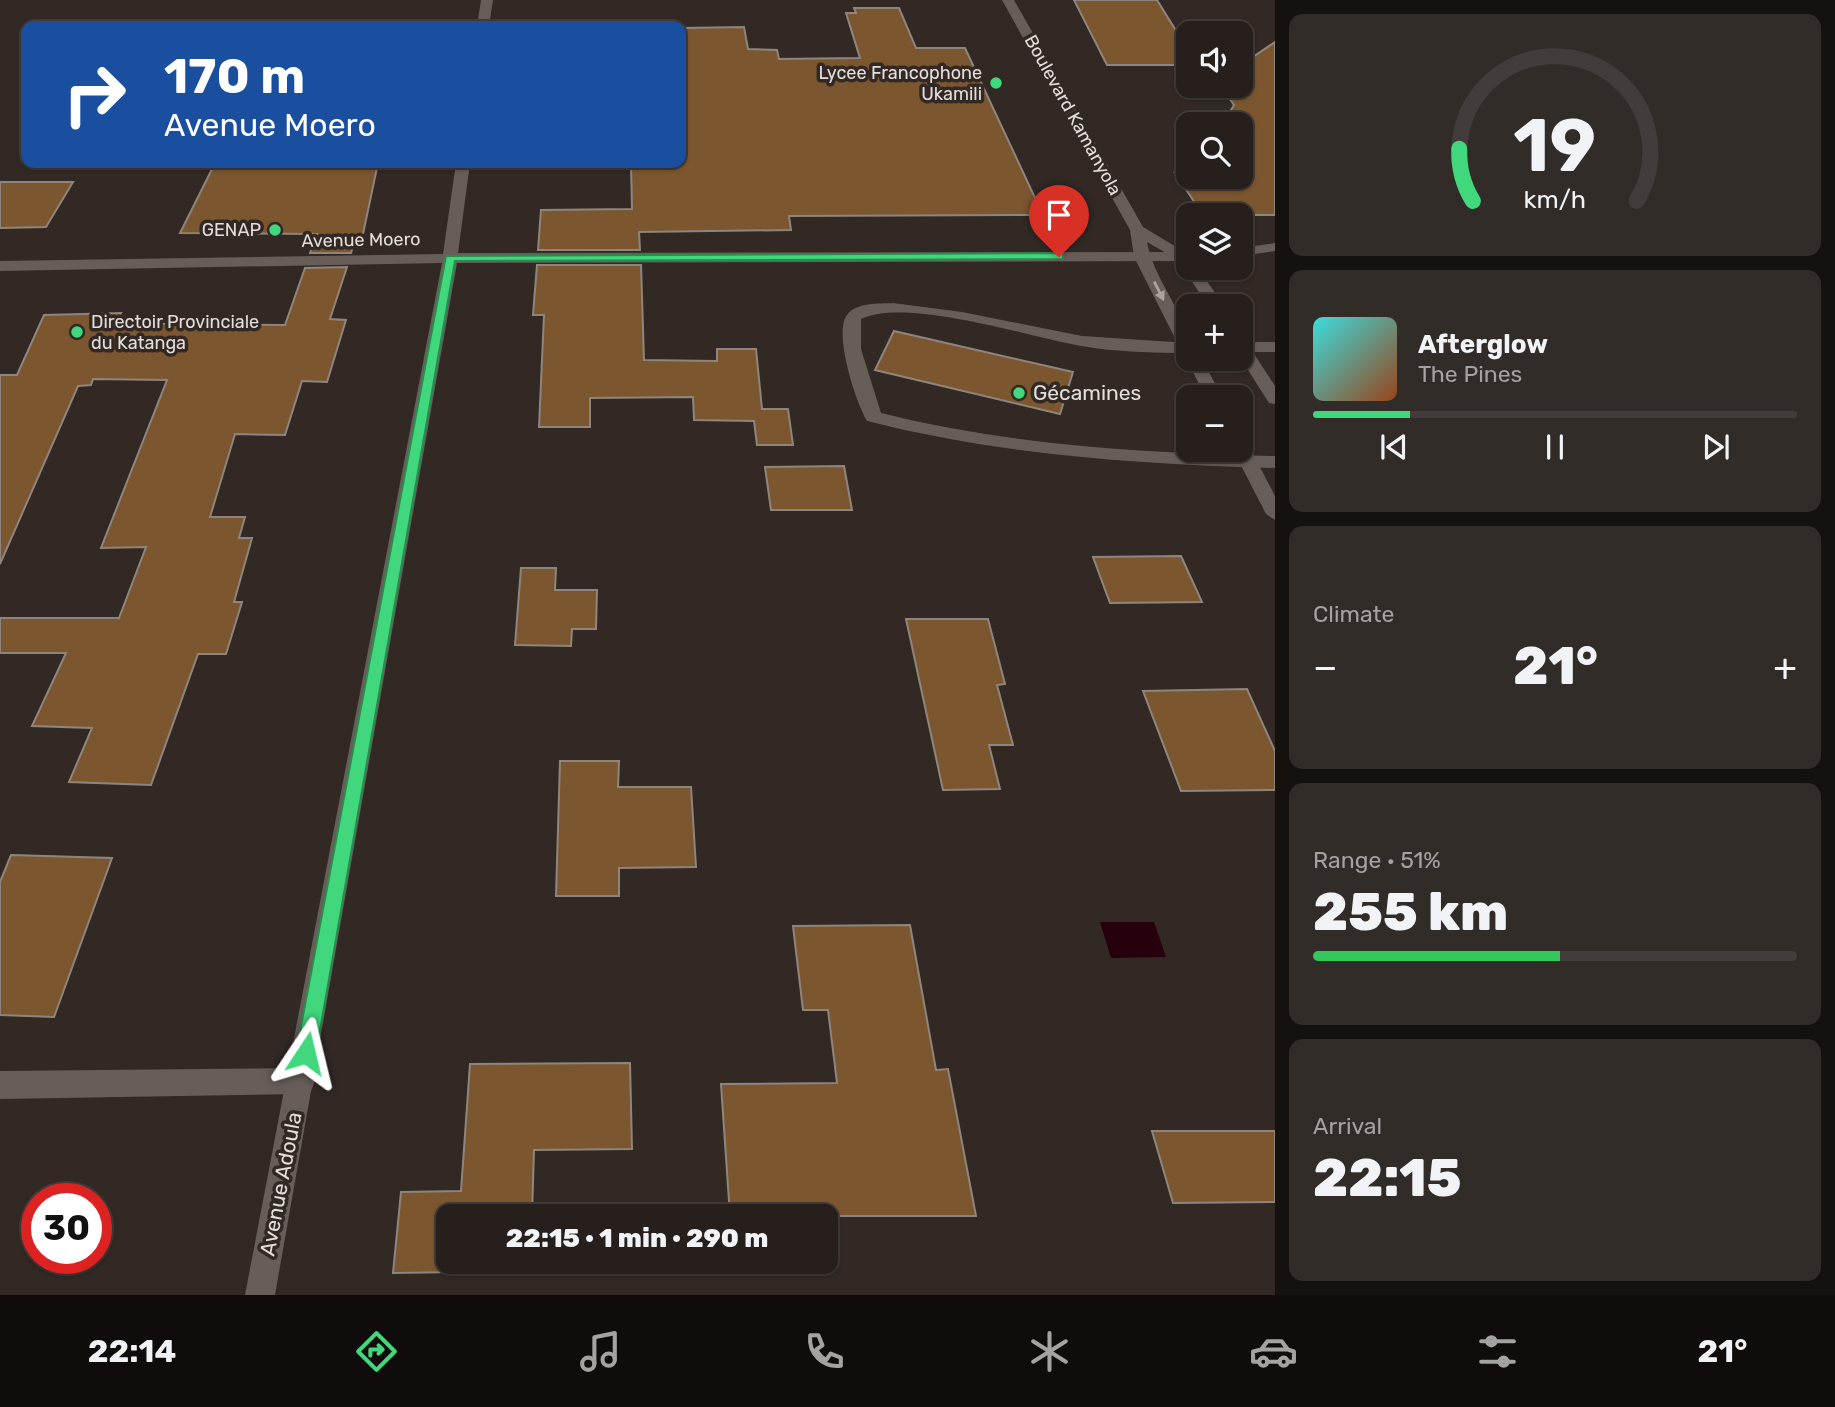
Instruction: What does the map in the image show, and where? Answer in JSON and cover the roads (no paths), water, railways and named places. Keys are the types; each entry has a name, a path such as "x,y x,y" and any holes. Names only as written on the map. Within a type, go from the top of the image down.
{"street":[{"path":"484,21 486,0"},
{"name":"Boulevard Kamanyola","path":"1008,0 1137,230 1142,257 1176,324"},
{"name":"Avenue Adoula","path":"260,1295 450,258 462,168"},
{"path":"1137,230 1176,254"},
{"path":"1253,250 1275,247"},
{"name":"Avenue Moero","path":"0,266 450,258 1142,257 1176,260"},
{"path":"1176,348 1135,348 938,312 865,307 853,316 847,332 873,417 934,434 1041,447 1176,452"},
{"path":"1253,346 1275,347"},
{"path":"1253,365 1275,399"},
{"path":"1253,457 1275,462"},
{"path":"1248,462 1275,514"},
{"path":"0,1085 301,1081"}],"place":[{"name":"Lycee Francophone Ukamili","path":"996,83"},
{"name":"GENAP","path":"275,230"},
{"name":"Directoir Provinciale du Katanga","path":"77,332"},
{"name":"Gécamines","path":"1019,393"}]}
